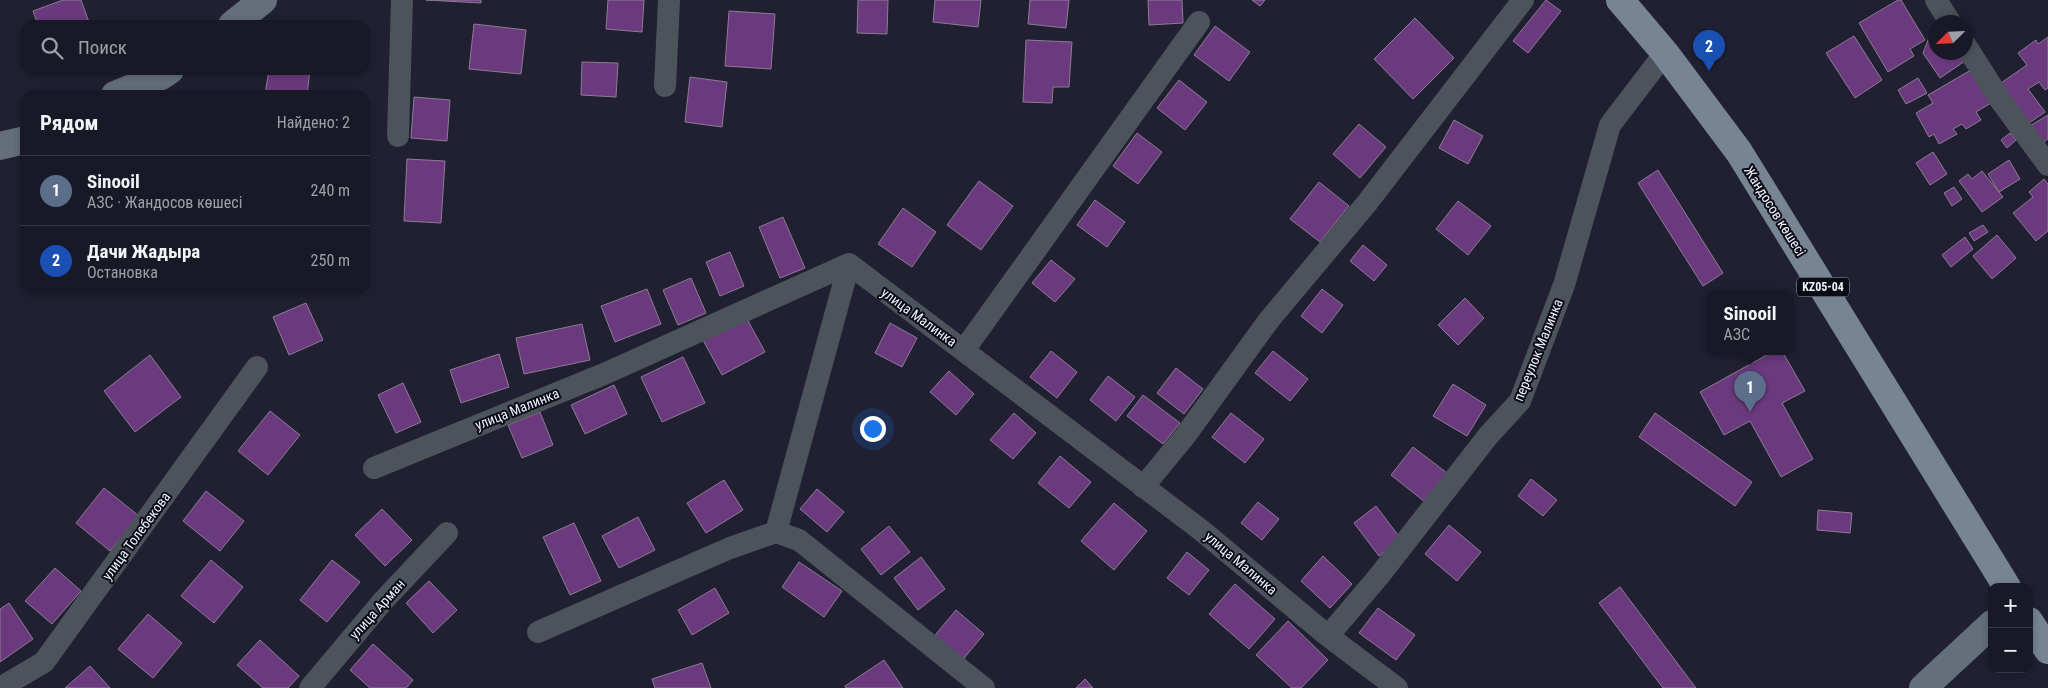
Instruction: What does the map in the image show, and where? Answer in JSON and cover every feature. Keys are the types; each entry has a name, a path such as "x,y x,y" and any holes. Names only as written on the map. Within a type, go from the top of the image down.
{"main road":[{"path":"238,20 263,0"},
{"name":"Жандосов көшесі","path":"1620,0 1665,53 1739,152 2005,583"},
{"path":"127,90 162,75"},
{"path":"0,146 20,141"},
{"path":"2033,627 2048,650"},
{"path":"1923,688 1988,628"}],"street":[{"path":"398,136 402,0"},
{"path":"665,86 668,0"},
{"path":"1144,487 1185,436 1269,320 1367,203 1523,0"},
{"path":"1936,0 1946,15"},
{"path":"964,350 1198,22"},
{"name":"переулок Малинка","path":"1328,636 1379,576 1488,436 1520,400 1564,284 1610,124 1665,53"},
{"path":"1973,57 2001,101 2045,156"},
{"path":"776,532 849,264"},
{"name":"улица Малинка","path":"374,468 604,374 849,264 1201,530 1328,636 1397,688"},
{"name":"улица Толебекова","path":"4,687 44,662 257,367"},
{"path":"538,632 730,548 776,532 799,540 984,688"},
{"name":"улица Арман","path":"310,688 383,601 447,533"}],"building":[{"path":"63,0 81,0 88,20 36,20 33,11"},
{"path":"426,0 481,0 481,3"},
{"path":"608,0 644,0 642,32 606,29"},
{"path":"858,0 888,0 887,34 857,33"},
{"path":"935,0 981,0 978,27 933,22"},
{"path":"1030,0 1069,0 1066,28 1028,24"},
{"path":"1148,0 1182,0 1183,23 1149,25"},
{"path":"1252,0 1265,0 1260,6"},
{"path":"1546,0 1561,11 1528,53 1513,41"},
{"path":"1901,0 1925,40 1910,49 1914,56 1888,72 1859,23"},
{"path":"729,11 775,14 771,69 725,66"},
{"path":"1415,18 1454,58 1413,99 1374,59"},
{"path":"474,24 526,30 521,74 469,69"},
{"path":"1215,26 1250,52 1229,81 1194,55"},
{"path":"1854,36 1882,80 1855,98 1826,53"},
{"path":"2048,37 2048,88 2045,90 2039,82 2028,89 2045,112 2029,123 2001,83 2027,65 2018,53 2036,40 2038,44"},
{"path":"1026,40 1072,42 1069,87 1053,87 1052,103 1023,102"},
{"path":"1928,40 1928,60 1965,61 1940,78 1923,53"},
{"path":"582,62 618,63 616,97 581,95"},
{"path":"1971,70 1991,103 1976,112 1981,120 1966,129 1962,124 1953,129 1957,134 1939,144 1934,134 1929,137 1916,113 1933,103 1928,95"},
{"path":"268,75 309,75 308,90 266,90"},
{"path":"690,77 727,82 722,127 685,122"},
{"path":"1918,78 1927,93 1906,104 1898,90"},
{"path":"1179,80 1207,102 1185,130 1157,108"},
{"path":"414,97 450,100 447,141 411,138"},
{"path":"2048,115 2048,139 2041,144 2030,126"},
{"path":"1454,120 1483,136 1468,164 1439,148"},
{"path":"1359,124 1386,147 1360,178 1333,154"},
{"path":"1137,133 1162,152 1138,184 1113,166"},
{"path":"2010,133 2016,140 2007,148 2001,140"},
{"path":"1933,152 1947,174 1930,185 1916,163"},
{"path":"407,159 445,161 441,223 404,221"},
{"path":"2009,160 2020,179 1999,192 1988,174"},
{"path":"1658,170 1723,273 1703,286 1638,183"},
{"path":"1982,171 2003,197 1982,212 1959,181 1968,174 1972,179"},
{"path":"2044,179 2048,184 2048,231 2036,241 2013,213 2033,197 2029,192"},
{"path":"979,181 1013,206 981,250 947,225"},
{"path":"1319,182 1349,206 1320,242 1290,219"},
{"path":"1954,187 1962,199 1952,206 1944,193"},
{"path":"1095,200 1125,222 1107,247 1077,225"},
{"path":"1458,201 1491,226 1468,255 1436,229"},
{"path":"903,208 936,232 912,267 878,244"},
{"path":"783,217 805,268 780,278 759,227"},
{"path":"1983,225 1988,232 1974,241 1969,233"},
{"path":"1997,235 2016,258 1992,279 1973,256"},
{"path":"1965,237 1973,249 1951,267 1942,255"},
{"path":"1363,245 1387,265 1374,281 1350,261"},
{"path":"730,252 744,286 720,296 706,262"},
{"path":"1051,260 1075,279 1055,302 1032,283"},
{"path":"691,278 706,313 678,325 663,290"},
{"path":"647,289 661,324 615,342 601,306"},
{"path":"1322,289 1343,305 1322,333 1301,316"},
{"path":"1465,298 1484,318 1458,345 1438,325"},
{"path":"306,303 323,340 289,355 273,317"},
{"path":"746,317 765,352 722,375 703,340"},
{"path":"890,323 917,338 902,367 875,353"},
{"path":"582,324 590,360 524,374 516,338"},
{"path":"1051,351 1077,372 1057,398 1030,377"},
{"path":"1273,351 1308,379 1290,401 1255,373"},
{"path":"499,354 509,387 461,403 450,370"},
{"path":"150,355 181,397 135,432 104,391"},
{"path":"1767,355 1784,355 1805,391 1782,403 1813,459 1781,477 1750,421 1724,435 1700,392"},
{"path":"683,357 705,403 662,422 641,377"},
{"path":"1176,368 1203,389 1184,414 1157,393"},
{"path":"949,371 974,394 956,415 930,392"},
{"path":"1108,376 1135,397 1116,421 1090,400"},
{"path":"403,383 421,422 396,433 378,395"},
{"path":"1453,384 1486,405 1467,436 1433,416"},
{"path":"614,385 627,414 585,434 571,405"},
{"path":"1143,395 1180,423 1163,444 1127,416"},
{"path":"270,411 300,435 268,475 238,451"},
{"path":"540,412 553,445 522,458 508,425"},
{"path":"1014,413 1036,433 1013,459 990,440"},
{"path":"1231,413 1264,439 1245,463 1212,437"},
{"path":"1655,413 1752,482 1735,506 1639,437"},
{"path":"1413,447 1447,473 1425,502 1391,475"},
{"path":"1060,456 1091,482 1069,508 1038,483"},
{"path":"1531,479 1557,500 1543,516 1518,496"},
{"path":"724,480 743,510 706,533 687,503"},
{"path":"104,488 139,516 110,551 76,523"},
{"path":"817,489 844,512 827,532 800,509"},
{"path":"206,491 244,521 220,551 183,521"},
{"path":"1258,502 1279,519 1262,540 1241,523"},
{"path":"1114,503 1147,531 1114,570 1081,541"},
{"path":"1376,506 1401,539 1379,556 1354,523"},
{"path":"382,509 412,540 385,566 355,535"},
{"path":"1818,510 1852,513 1850,533 1817,530"},
{"path":"638,517 655,550 619,568 602,536"},
{"path":"574,523 601,581 570,595 543,537"},
{"path":"1449,525 1481,552 1457,581 1425,554"},
{"path":"889,526 910,552 881,575 861,549"},
{"path":"1187,552 1209,570 1189,595 1167,578"},
{"path":"1323,556 1352,584 1330,608 1301,581"},
{"path":"921,557 945,589 918,610 894,578"},
{"path":"211,560 243,587 214,623 181,596"},
{"path":"332,560 360,582 327,622 300,600"},
{"path":"799,562 842,591 824,617 782,587"},
{"path":"55,568 81,591 52,624 25,601"},
{"path":"429,581 457,610 433,633 406,603"},
{"path":"1235,584 1275,619 1249,649 1209,614"},
{"path":"1620,587 1696,688 1663,688 1599,603"},
{"path":"715,588 729,613 692,635 678,610"},
{"path":"9,603 33,639 0,662 0,609"},
{"path":"1378,608 1415,635 1396,660 1359,633"},
{"path":"956,610 984,634 960,663 932,639"},
{"path":"148,614 182,643 153,678 118,649"},
{"path":"1288,621 1328,660 1301,688 1292,688 1256,655"},
{"path":"260,640 299,676 288,688 263,688 237,665"},
{"path":"373,644 413,680 406,688 370,688 350,670"},
{"path":"884,660 903,688 846,688 845,686"},
{"path":"702,663 711,688 655,688 652,679"},
{"path":"90,666 110,688 65,688"},
{"path":"1085,679 1093,688 1076,688"}],"place":[{"name":"Дачи Жадыра","path":"1709,71"},
{"name":"Sinooil","path":"1750,412"}]}
